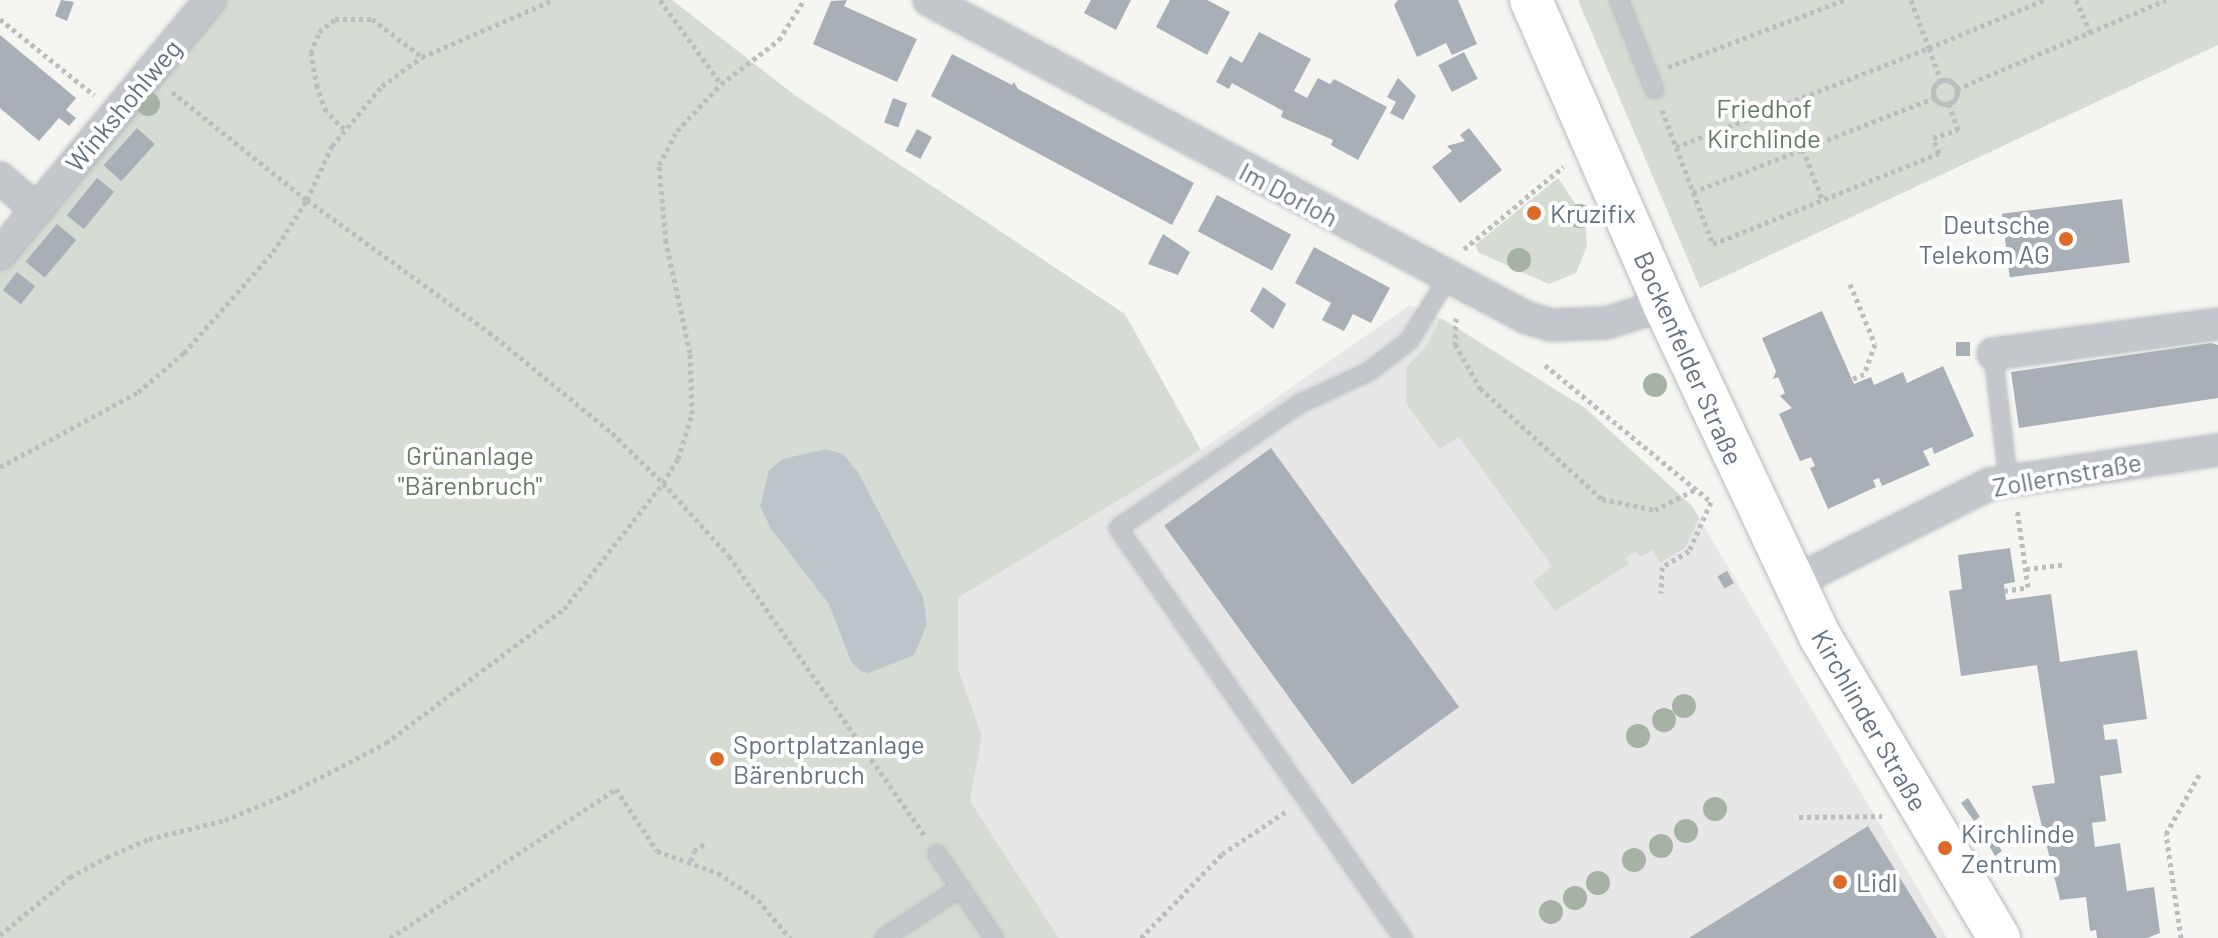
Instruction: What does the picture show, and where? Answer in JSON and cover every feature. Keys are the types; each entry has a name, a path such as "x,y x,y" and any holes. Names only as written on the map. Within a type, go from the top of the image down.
{"main road":[{"name":"Bockenfelder Straße","path":"1531,0 1664,305 1794,582"},
{"name":"Kirchlinder Straße","path":"1794,582 1821,638 1999,938"}],"street":[{"name":"Winkshohlweg","path":"0,254 210,0"},
{"name":"Im Dorloh","path":"929,0 1448,277 1551,325 1606,323 1664,305"},
{"path":"0,178 37,210"},
{"path":"1993,354 2218,324"},
{"name":"Zollernstraße","path":"1794,582 2008,478 2218,451"}],"lane":[{"path":"1619,0 1651,82"},
{"path":"1403,938 1118,528 1299,404 1368,372 1409,341 1448,277"},
{"path":"1993,354 2008,478"},
{"path":"937,854 994,938"},
{"path":"884,938 960,888"}],"path":[{"path":"0,467 138,392 184,353 273,252 307,200 344,129 382,86 422,57 553,0"},
{"path":"660,0 721,84"},
{"path":"0,935 70,877 107,857 149,839 239,815 386,743 564,609 663,483 678,459 692,414 690,353 666,242 659,165 677,131 721,84 779,40 804,0"},
{"path":"1844,0 1651,82 1713,244 1939,153 1933,138 1958,130 1949,104 1957,89 2166,0"},
{"path":"1911,0 1941,81 1934,98"},
{"path":"1676,147 2044,0"},
{"path":"2076,0 2091,34"},
{"path":"0,19 116,114"},
{"path":"344,129 326,111 317,87 311,53 319,32 335,19 372,19 422,57"},
{"path":"149,74 307,200 489,332 612,433 663,483 729,556 813,670 937,854"},
{"path":"1941,81 1957,89"},
{"path":"1693,192 1934,98 1949,104"},
{"path":"1803,149 1822,199"},
{"path":"1464,249 1563,166"},
{"path":"1850,284 1875,344 1864,374 1852,379"},
{"path":"1456,318 1455,344 1480,388 1602,499 1655,510 1680,502 1696,489"},
{"path":"1545,365 1711,502 1689,551 1662,567 1661,593"},
{"path":"2004,591 2028,587 2017,508"},
{"path":"2026,569 2064,564"},
{"path":"2181,938 2166,834 2199,775"},
{"path":"390,938 616,789 657,851 691,861 758,900 790,938"},
{"path":"1141,938 1222,854 1306,798"},
{"path":"1799,817 1882,816"},
{"path":"691,861 694,851 706,843"}],"shaded area":[{"path":"1410,305 1447,321 1585,408 1692,506 1947,938 1059,938 970,801 982,736 959,671 958,598 1201,450"},
{"path":"826,449 843,454 858,472 923,597 927,624 914,655 869,673 860,671 851,661 829,604 771,529 760,506 769,470 783,459"}],"green space":[{"name":"Grünanlage \"Bärenbruch\"","path":"210,0 672,0 796,96 1125,314 1201,450 958,598 959,671 982,736 970,801 1059,938 0,938 0,254"},
{"name":"Friedhof Kirchlinde","path":"1578,0 2218,0 2218,45 1700,288"},
{"path":"1558,178 1585,218 1587,246 1576,273 1549,284 1479,253 1475,245"},
{"path":"1440,318 1585,408 1692,506 1699,518 1685,548 1660,563 1653,550 1640,557 1636,551 1626,558 1629,564 1555,611 1533,582 1552,566 1459,437 1439,449 1406,403 1406,368 1427,345"}],"building":[{"path":"61,0 74,2 67,21 55,16"},
{"path":"847,0 844,6 917,39 897,82 813,44 831,1"},
{"path":"1091,0 1131,0 1116,30 1084,13"},
{"path":"1170,0 1207,0 1230,12 1207,55 1156,27"},
{"path":"1398,0 1458,0 1477,44 1452,55 1446,43 1417,57 1394,5"},
{"path":"1259,32 1311,59 1294,91 1307,98 1318,78 1330,84 1334,79 1387,107 1358,160 1331,145 1333,140 1281,117 1283,111 1232,83 1229,89 1216,82 1230,56 1242,63"},
{"path":"0,35 76,98 66,110 76,118 69,126 59,118 39,141 0,108"},
{"path":"1464,52 1478,79 1452,92 1438,65"},
{"path":"952,54 1012,85 1014,82 1018,89 1194,183 1172,225 931,96"},
{"path":"1398,78 1416,96 1403,120 1390,113 1396,102 1387,97"},
{"path":"893,98 907,103 898,128 884,122"},
{"path":"137,128 155,144 121,181 104,165"},
{"path":"1469,128 1502,170 1460,203 1432,167 1452,151 1447,146 1465,141 1460,135"},
{"path":"917,129 932,137 920,159 905,151"},
{"path":"97,178 114,192 84,229 67,215"},
{"path":"1217,195 1291,234 1272,271 1198,231"},
{"name":"Deutsche Telekom AG","path":"2122,199 2130,263 2010,277 2002,214"},
{"path":"57,224 76,240 45,278 26,262"},
{"path":"1163,234 1190,252 1178,275 1148,264"},
{"path":"1314,247 1390,288 1371,323 1353,314 1344,331 1322,320 1331,303 1295,283"},
{"path":"17,272 35,286 21,304 3,290"},
{"path":"1263,287 1286,304 1273,329 1250,311"},
{"path":"1822,311 1854,384 1871,377 1874,385 1903,372 1907,383 1943,366 1974,436 1934,454 1932,447 1923,451 1930,465 1882,486 1879,478 1873,480 1876,487 1828,509 1810,468 1815,466 1811,457 1800,461 1779,414 1792,408 1780,396 1785,393 1778,377 1773,379 1776,371 1762,338"},
{"path":"1956,342 1970,342 1970,356 1956,356"},
{"path":"2211,343 2218,345 2218,398 2019,428 2011,372"},
{"path":"1271,448 1459,707 1352,784 1164,526"},
{"path":"2010,548 2015,582 2004,584 2006,600 2051,594 2060,662 2137,650 2147,719 2103,725 2105,740 2117,739 2122,773 2100,776 2106,821 2092,823 2095,847 2120,843 2127,891 2154,887 2160,933 2147,938 2097,938 2096,930 2090,931 2086,897 2060,900 2032,786 2055,783 2037,665 1961,676 1949,591 1962,589 1958,555"},
{"path":"1727,571 1734,583 1724,589 1717,576"},
{"path":"1968,798 1980,817 1974,821 1961,803"},
{"name":"Lidl","path":"1868,826 1937,938 1689,938"},
{"path":"1990,833 2002,851 1995,856 1984,837"}],"place":[{"name":"Kruzifix","path":"1534,213"},
{"name":"Deutsche Telekom AG","path":"2066,239"},
{"name":"Sportplatzanlage Bärenbruch","path":"717,759"},
{"name":"Kirchlinde Zentrum","path":"1945,848"},
{"name":"Lidl","path":"1840,882"}]}
